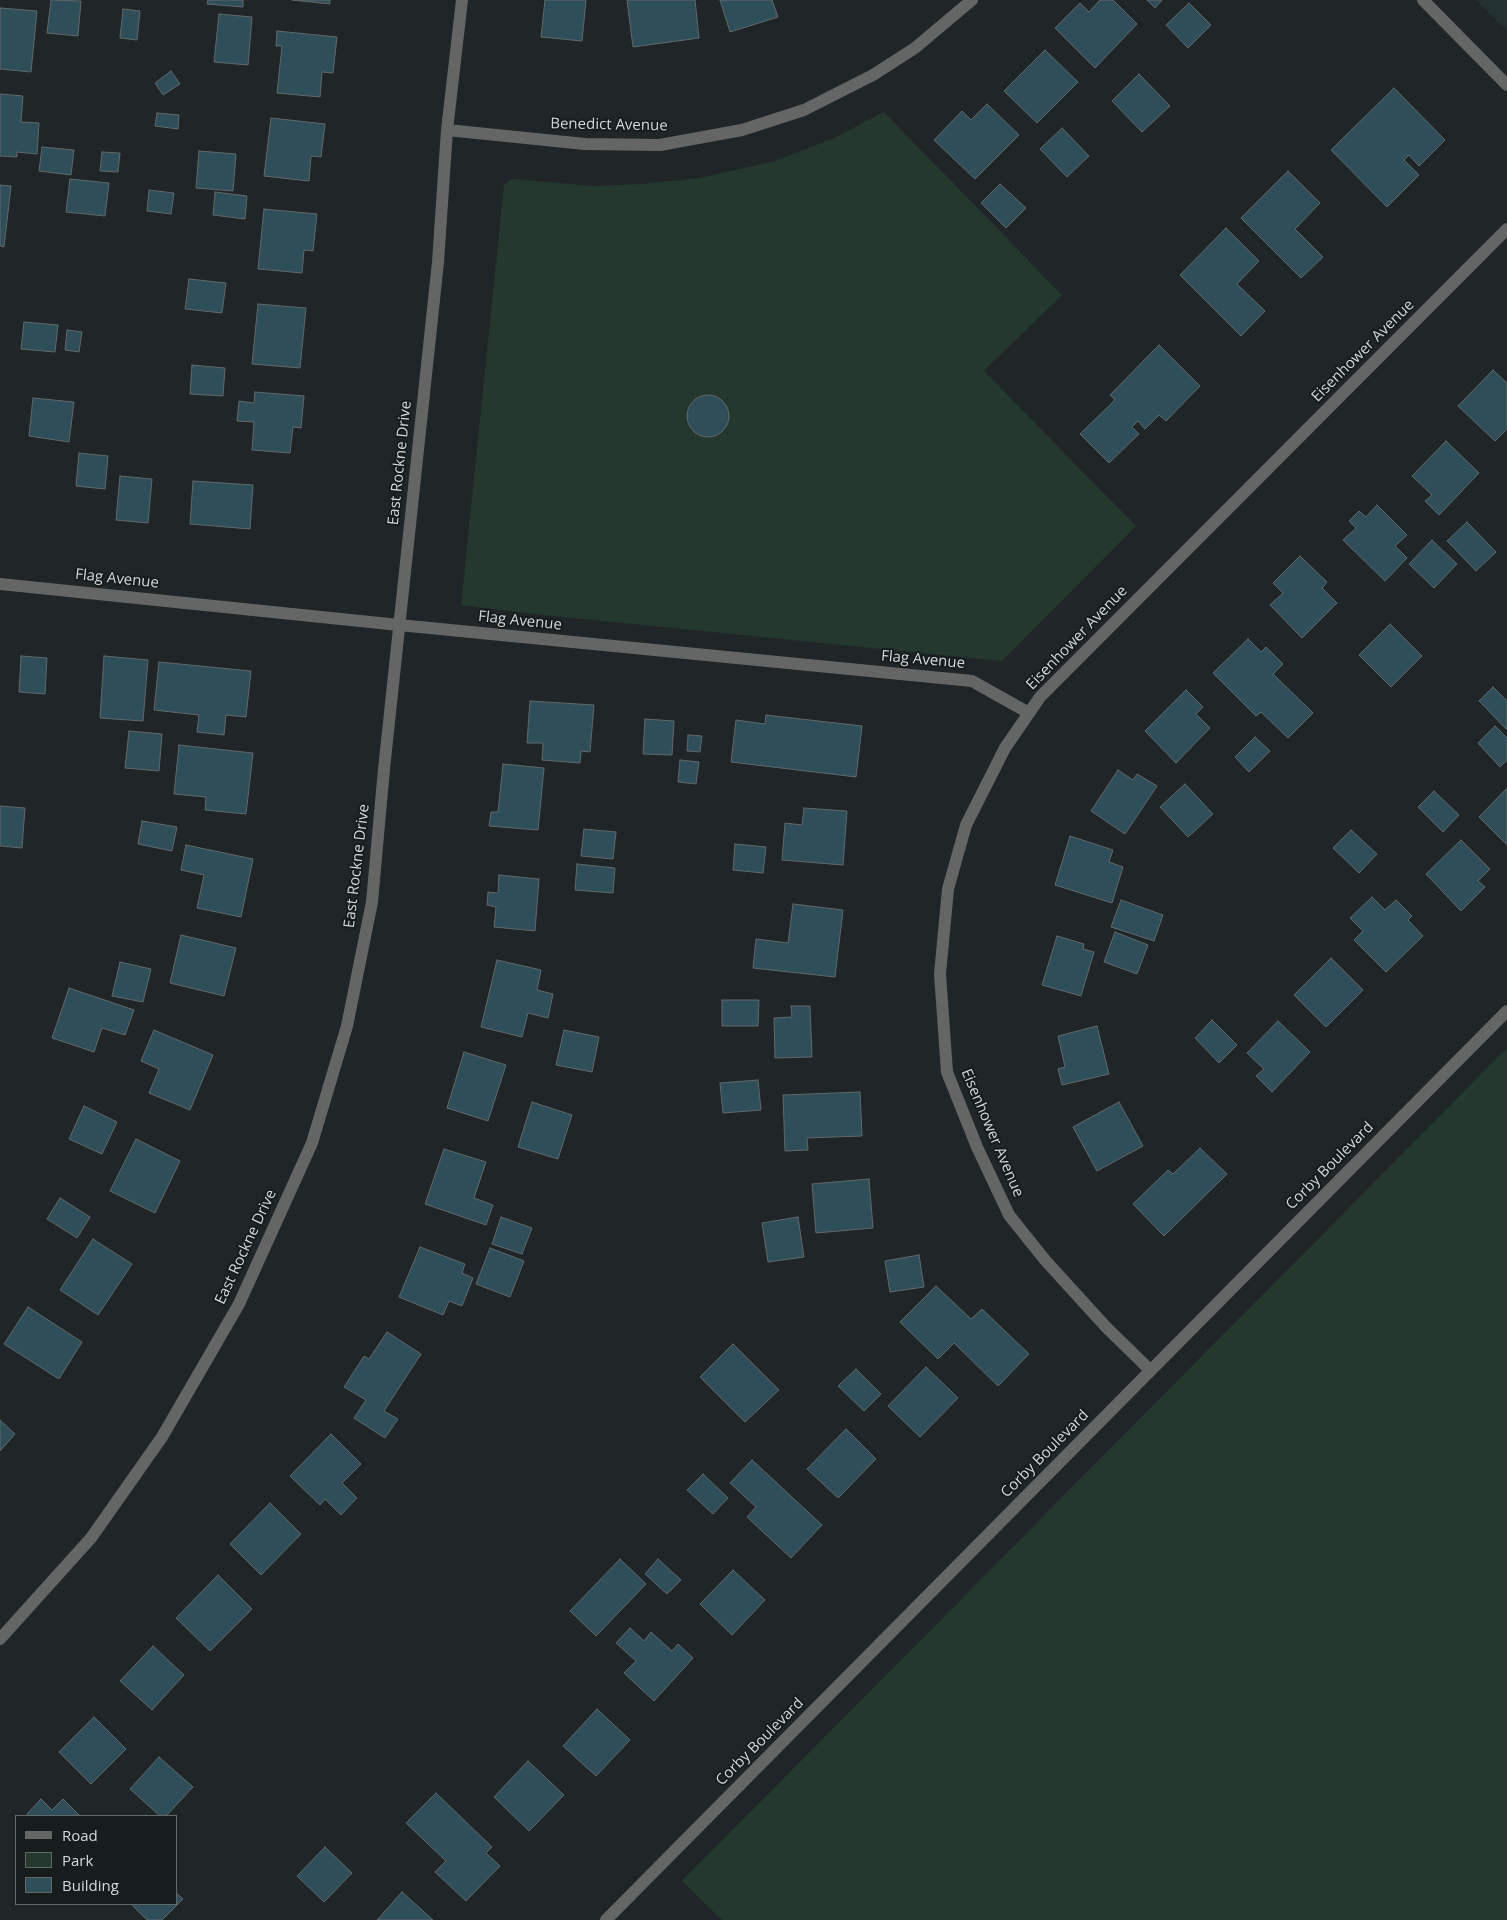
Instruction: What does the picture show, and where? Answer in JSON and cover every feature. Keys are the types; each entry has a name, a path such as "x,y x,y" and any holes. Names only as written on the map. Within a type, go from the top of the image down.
{"street":[{"name":"East Rockne Drive","path":"0,1639 91,1538 162,1437 239,1304 312,1143 347,1026 372,902 438,262 447,130 462,0"},
{"name":"Benedict Avenue","path":"447,130 586,144 660,145 742,130 804,110 873,75 915,48 972,0"},
{"path":"1423,0 1507,85"},
{"name":"Eisenhower Avenue","path":"1150,1370 1106,1327 1045,1260 1009,1215 977,1148 948,1072 940,974 948,889 966,825 1005,748 1040,697 1507,229"},
{"name":"Flag Avenue","path":"0,584 399,626 972,681 1029,713"},
{"name":"Corby Boulevard","path":"606,1920 1507,1011"}],"shaded area":[{"path":"1476,0 1507,0 1507,31"}],"green space":[{"path":"884,112 1062,295 984,371 1136,526 1002,661 543,615 461,605 504,185 512,179 593,186 642,184 700,178 775,161 834,138"},
{"path":"1507,1048 1507,1920 722,1920 682,1881"}],"building":[{"path":"51,0 81,1 78,36 47,33"},
{"path":"208,0 243,0 243,7 207,4"},
{"path":"292,0 330,0 330,4"},
{"path":"545,0 586,0 582,41 541,37"},
{"path":"627,0 695,0 699,38 633,47"},
{"path":"720,0 772,0 778,17 730,32"},
{"path":"1100,0 1113,0 1137,24 1095,68 1055,28 1080,3 1089,12"},
{"path":"1147,0 1162,0 1155,8"},
{"path":"1189,3 1211,25 1188,48 1166,25"},
{"path":"0,8 37,11 31,72 0,69"},
{"path":"123,9 140,11 137,40 120,38"},
{"path":"219,14 252,17 248,65 214,62"},
{"path":"277,31 337,37 333,73 322,72 320,97 277,93 282,46 276,46"},
{"path":"1045,50 1078,82 1037,123 1004,91"},
{"path":"171,71 180,84 163,95 155,83"},
{"path":"1139,74 1170,106 1142,132 1112,101"},
{"path":"1394,88 1445,140 1419,166 1409,155 1404,160 1419,175 1387,207 1331,150"},
{"path":"0,94 23,96 21,122 39,123 37,154 17,152 17,157 0,156"},
{"path":"987,104 1019,135 975,179 934,140 962,111 971,120"},
{"path":"157,113 179,115 178,129 155,126"},
{"path":"271,118 325,124 321,157 311,156 309,181 264,176"},
{"path":"1062,128 1089,156 1067,177 1040,149"},
{"path":"42,147 74,150 71,175 39,171"},
{"path":"199,151 236,154 233,191 196,188"},
{"path":"102,152 120,153 118,172 100,171"},
{"path":"1288,171 1320,203 1295,229 1323,257 1301,278 1241,218"},
{"path":"70,179 109,183 105,216 66,212"},
{"path":"1000,184 1026,208 1006,228 981,203"},
{"path":"0,185 11,186 4,247 0,246"},
{"path":"149,190 174,193 171,214 147,211"},
{"path":"215,192 247,196 245,219 213,215"},
{"path":"264,209 317,214 313,251 304,250 302,273 258,269"},
{"path":"1226,228 1259,261 1237,284 1265,311 1241,336 1180,275"},
{"path":"189,279 226,283 222,313 185,309"},
{"path":"258,304 306,308 300,368 252,364"},
{"path":"24,322 58,325 55,352 21,349"},
{"path":"67,330 82,332 79,352 65,350"},
{"path":"1159,345 1200,386 1166,421 1159,415 1145,429 1138,421 1132,427 1139,434 1109,463 1080,434 1115,400 1110,395"},
{"path":"192,365 225,368 223,396 190,394"},
{"path":"1493,370 1507,383 1507,429 1495,441 1458,406"},
{"path":"255,392 304,396 301,428 293,427 290,453 252,450 254,422 237,421 239,401 254,403"},
{"path":"712,395 720,398 726,404 729,416 726,428 720,434 704,437 696,434 690,428 687,412 690,404 696,398"},
{"path":"33,398 74,402 69,442 29,436"},
{"path":"1446,441 1479,473 1439,515 1425,501 1432,495 1412,476"},
{"path":"79,453 108,456 105,489 76,486"},
{"path":"120,476 152,479 148,523 116,520"},
{"path":"193,481 253,485 250,529 190,524"},
{"path":"1377,505 1407,535 1395,546 1407,558 1385,581 1343,540 1356,528 1349,521 1359,511 1366,517"},
{"path":"1467,522 1496,552 1476,571 1447,541"},
{"path":"1432,540 1457,564 1434,588 1409,564"},
{"path":"1300,556 1327,582 1322,588 1337,603 1302,638 1270,605 1283,593 1273,583"},
{"path":"1390,624 1422,656 1391,687 1359,655"},
{"path":"1248,639 1261,652 1266,647 1283,664 1273,674 1313,713 1288,738 1261,712 1256,716 1213,673"},
{"path":"21,656 47,658 45,694 19,692"},
{"path":"104,656 148,660 143,721 100,718"},
{"path":"159,662 251,671 246,717 226,715 224,735 197,732 199,715 154,710"},
{"path":"1493,687 1507,701 1507,730 1479,701"},
{"path":"1186,690 1203,707 1196,714 1210,728 1176,763 1145,731"},
{"path":"530,701 594,705 590,752 581,751 580,763 542,760 543,743 527,743"},
{"path":"766,715 862,726 856,777 731,762 736,720 765,724"},
{"path":"645,719 674,721 672,755 643,754"},
{"path":"1495,726 1507,738 1507,760 1500,767 1478,743"},
{"path":"129,731 162,734 159,771 125,768"},
{"path":"688,735 702,736 700,752 687,751"},
{"path":"1255,737 1270,751 1249,772 1235,757"},
{"path":"179,745 253,753 246,814 205,810 206,797 174,794"},
{"path":"680,760 699,762 696,784 678,782"},
{"path":"503,764 544,768 538,830 489,826 491,812 498,812"},
{"path":"1118,770 1133,780 1137,774 1157,786 1125,834 1091,811"},
{"path":"1185,784 1213,814 1188,837 1160,807"},
{"path":"1507,788 1507,845 1479,817"},
{"path":"1434,791 1459,815 1443,832 1418,807"},
{"path":"0,806 25,808 22,848 0,846"},
{"path":"804,808 847,811 843,865 782,860 785,823 802,825"},
{"path":"142,821 177,827 172,851 138,844"},
{"path":"584,829 616,832 613,859 581,856"},
{"path":"1351,830 1377,854 1359,873 1333,848"},
{"path":"1070,836 1113,850 1109,862 1123,867 1112,903 1055,885"},
{"path":"1461,840 1490,869 1478,881 1485,887 1461,911 1426,874"},
{"path":"735,844 766,847 763,873 733,870"},
{"path":"186,845 253,859 241,917 197,908 204,875 181,870"},
{"path":"577,864 615,868 613,893 575,890"},
{"path":"499,875 539,879 535,931 494,927 496,907 487,905 488,892 498,893"},
{"path":"1372,897 1385,910 1396,900 1412,916 1408,920 1423,936 1386,972 1354,940 1363,931 1350,918"},
{"path":"1121,900 1163,915 1154,941 1111,927"},
{"path":"793,904 843,910 835,977 753,968 756,939 788,943"},
{"path":"1115,932 1148,945 1137,974 1104,962"},
{"path":"181,935 236,948 224,996 170,983"},
{"path":"1057,936 1084,944 1083,949 1094,952 1081,996 1042,985"},
{"path":"1331,958 1363,990 1326,1027 1294,995"},
{"path":"497,960 541,970 537,990 553,994 548,1018 528,1013 522,1037 481,1027"},
{"path":"120,962 151,969 143,1002 112,996"},
{"path":"69,988 134,1010 125,1035 102,1028 94,1052 52,1038"},
{"path":"722,1000 759,1000 758,1026 722,1026"},
{"path":"791,1006 810,1006 812,1057 775,1058 774,1018 792,1017"},
{"path":"1212,1020 1237,1045 1219,1063 1195,1038"},
{"path":"1278,1021 1310,1052 1272,1092 1256,1076 1264,1069 1247,1053"},
{"path":"1097,1026 1109,1074 1062,1085 1058,1069 1065,1067 1058,1036"},
{"path":"154,1030 213,1055 190,1110 149,1093 159,1069 141,1061"},
{"path":"564,1030 599,1037 592,1072 556,1065"},
{"path":"464,1052 506,1065 488,1121 447,1108"},
{"path":"758,1080 761,1110 723,1113 720,1083"},
{"path":"860,1092 862,1136 807,1138 808,1150 785,1151 783,1095"},
{"path":"532,1102 572,1115 558,1159 518,1147"},
{"path":"1119,1102 1143,1146 1097,1171 1073,1127"},
{"path":"84,1106 117,1122 102,1154 69,1139"},
{"path":"136,1139 180,1161 155,1213 110,1191"},
{"path":"1200,1148 1227,1174 1164,1236 1133,1204 1168,1170 1173,1174"},
{"path":"444,1149 486,1162 474,1198 493,1205 486,1225 425,1204"},
{"path":"869,1179 873,1228 816,1233 812,1184"},
{"path":"60,1198 90,1217 77,1238 47,1219"},
{"path":"501,1217 532,1228 522,1254 492,1244"},
{"path":"798,1217 804,1257 768,1262 762,1223"},
{"path":"93,1239 132,1264 98,1315 60,1290"},
{"path":"420,1247 465,1264 462,1273 473,1278 462,1306 449,1301 443,1315 399,1297"},
{"path":"490,1248 524,1261 510,1297 476,1284"},
{"path":"919,1255 924,1287 890,1292 885,1261"},
{"path":"936,1286 971,1319 982,1309 1029,1354 998,1386 954,1343 938,1359 900,1322"},
{"path":"28,1307 82,1342 59,1379 4,1344"},
{"path":"387,1332 421,1354 384,1411 398,1419 385,1438 354,1418 366,1400 344,1387 364,1356 369,1359"},
{"path":"733,1344 779,1390 745,1422 700,1377"},
{"path":"926,1367 958,1398 920,1437 888,1406"},
{"path":"856,1369 881,1394 864,1411 838,1386"},
{"path":"0,1420 15,1434 0,1451"},
{"path":"846,1429 876,1459 838,1498 807,1469"},
{"path":"331,1434 361,1464 342,1483 357,1498 341,1515 325,1499 320,1505 290,1476"},
{"path":"752,1460 822,1525 791,1558 747,1517 756,1507 730,1483"},
{"path":"703,1474 728,1498 713,1514 687,1490"},
{"path":"270,1503 301,1534 261,1575 230,1544"},
{"path":"620,1559 646,1584 596,1636 570,1611"},
{"path":"658,1559 681,1580 667,1594 645,1574"},
{"path":"733,1570 765,1600 732,1635 700,1604"},
{"path":"218,1575 252,1609 210,1651 176,1618"},
{"path":"630,1628 644,1641 651,1632 672,1651 678,1644 693,1658 654,1701 624,1673 636,1661 616,1643"},
{"path":"153,1646 184,1675 152,1710 120,1681"},
{"path":"597,1709 630,1740 596,1776 563,1746"},
{"path":"94,1717 126,1749 91,1784 59,1752"},
{"path":"159,1757 193,1787 167,1815 159,1815 130,1789"},
{"path":"528,1761 564,1795 529,1831 494,1797"},
{"path":"436,1793 492,1847 486,1853 500,1866 466,1901 435,1872 446,1861 406,1823"},
{"path":"41,1799 52,1810 63,1799 79,1815 28,1815"},
{"path":"325,1847 352,1873 324,1902 297,1876"},
{"path":"402,1892 433,1920 377,1920"},
{"path":"178,1895 183,1899 178,1904"},
{"path":"132,1905 177,1905 162,1920 147,1920"}]}
